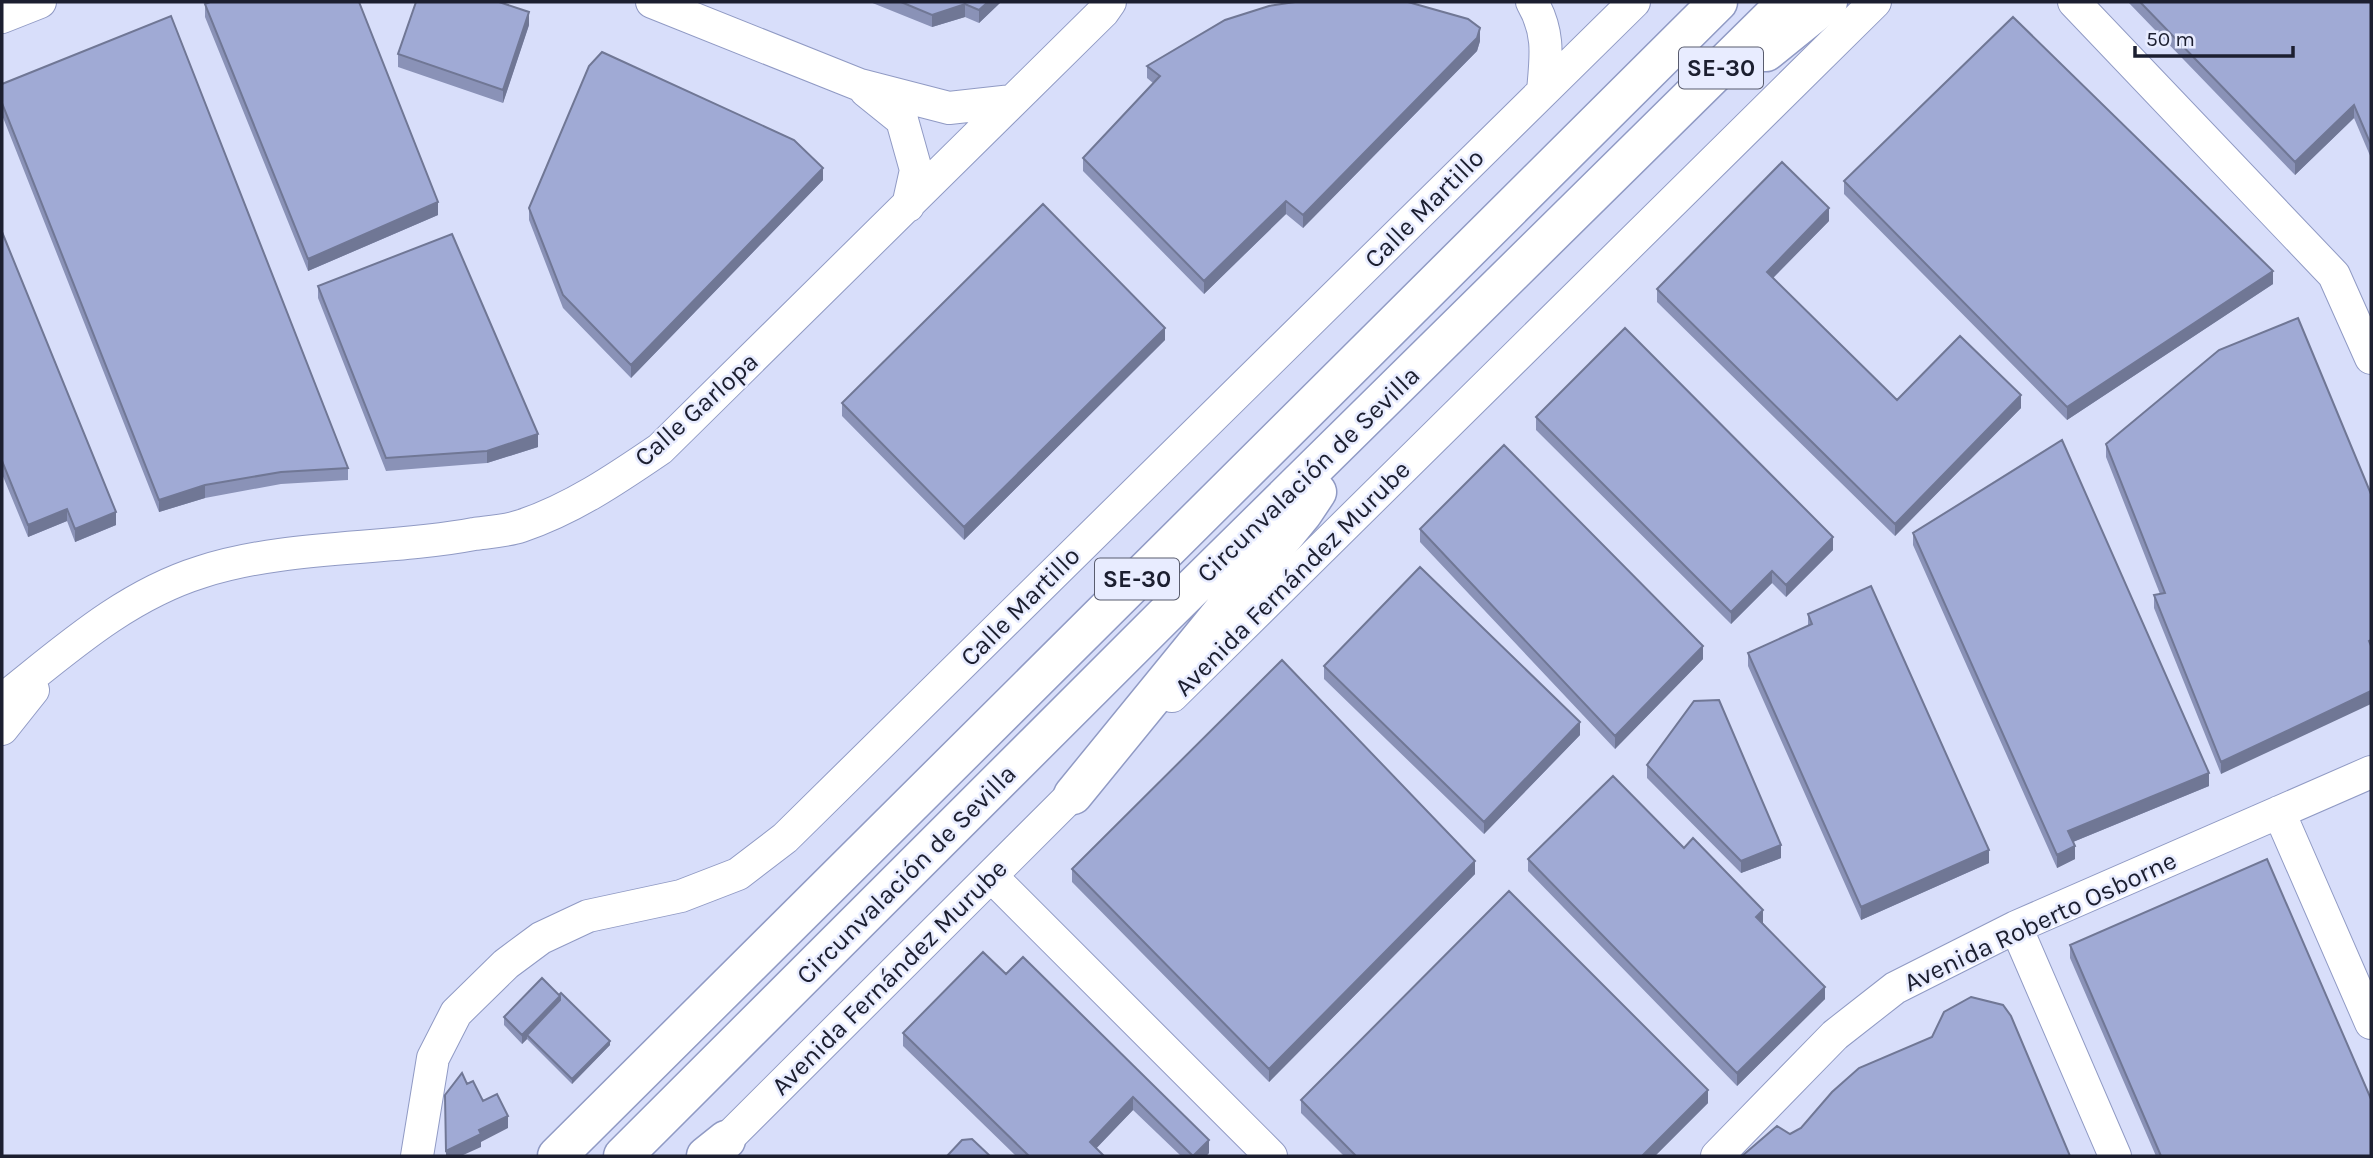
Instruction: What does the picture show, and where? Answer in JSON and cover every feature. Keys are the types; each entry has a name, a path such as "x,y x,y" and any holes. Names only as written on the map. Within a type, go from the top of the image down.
{"highway":[{"name":"Circunvalación de Sevilla","path":"557,1156 1718,2"},
{"name":"Circunvalación de Sevilla","path":"623,1156 1163,617 1787,2"},
{"path":"1654,134 1794,32 1828,2"},
{"path":"1073,795 1303,513 1370,415"}],"street":[{"path":"2,18 40,2"},
{"path":"652,2 860,85 949,108 1012,102"},
{"path":"1532,2 1547,45 1543,92"},
{"name":"Calle Martillo","path":"417,1156 433,1058 456,1013 506,964 541,938 588,916 681,896 738,874 785,838 1634,2"},
{"name":"Avenida Fernández Murube","path":"714,1151 1875,2"},
{"path":"2074,2 2334,275 2371,358"},
{"name":"Calle Garlopa","path":"2,701 102,620 150,592 201,571 265,557 452,538 520,526 596,493 660,449 1113,5"},
{"path":"860,85 902,120 916,170 908,206"},
{"name":"Calle Garlopa","path":"2,729 65,651"},
{"name":"Avenida Roberto Osborne","path":"1717,1156 1835,1035 1895,988 2016,928 2371,772"},
{"path":"2279,812 2371,1023"},
{"path":"990,876 1271,1156"},
{"path":"2016,928 2115,1156"}],"building":[{"path":"359,2 438,202 308,259 205,4"},
{"path":"416,2 499,2 529,12 503,90 398,54"},
{"path":"901,2 988,2 979,10 965,4 932,15"},
{"path":"1295,2 1408,2 1468,19 1480,28 1477,38 1303,215 1286,201 1204,281 1083,158 1160,76 1147,66 1225,20 1269,6"},
{"path":"2140,2 2371,2 2371,145 2354,105 2295,162"},
{"path":"171,16 348,468 281,472 205,485 159,500 2,103 2,84"},
{"path":"2013,17 2273,271 2067,407 1844,181"},
{"path":"602,52 794,140 823,168 631,365 563,295 529,208 589,66"},
{"path":"1782,162 1829,208 1767,272 1897,400 1960,336 2021,395 1895,524 1657,289"},
{"path":"1043,204 1165,328 964,527 842,403"},
{"path":"2,232 116,512 75,529 67,509 28,525 2,461"},
{"path":"452,234 538,434 487,451 386,458 318,286"},
{"path":"2298,318 2371,494 2371,691 2221,762 2154,595 2165,593 2106,444 2219,350"},
{"path":"1625,328 1833,537 1786,585 1772,571 1731,612 1536,417"},
{"path":"2062,440 2209,773 2068,831 2075,846 2057,855 1913,533"},
{"path":"1504,445 1703,646 1615,736 1420,529"},
{"path":"1420,567 1580,722 1484,822 1324,666"},
{"path":"1871,586 1989,850 1861,907 1748,653 1812,624 1808,614"},
{"path":"1282,660 1475,861 1269,1069 1072,869"},
{"path":"1719,700 1781,845 1741,861 1647,765 1694,701"},
{"path":"1613,776 1684,848 1693,838 1763,910 1756,917 1825,987 1737,1073 1528,859"},
{"path":"2267,859 2371,1099 2371,1156 2161,1156 2070,945"},
{"path":"1509,891 1708,1090 1642,1156 1356,1156 1301,1100"},
{"path":"983,952 1006,974 1023,957 1209,1140 1193,1156 1133,1097 1090,1142 1104,1156 1029,1156 903,1033"},
{"path":"542,978 560,996 522,1035 504,1017"},
{"path":"561,993 610,1041 572,1079 527,1035 560,1000"},
{"path":"1971,997 2003,1005 2011,1016 2070,1156 1742,1156 1777,1126 1790,1134 1801,1128 1832,1092 1859,1068 1932,1037 1944,1012"},
{"path":"462,1073 467,1084 473,1081 483,1101 497,1094 508,1116 479,1130 481,1134 446,1151 445,1095"},
{"path":"972,1139 990,1156 947,1156 962,1140"}]}
